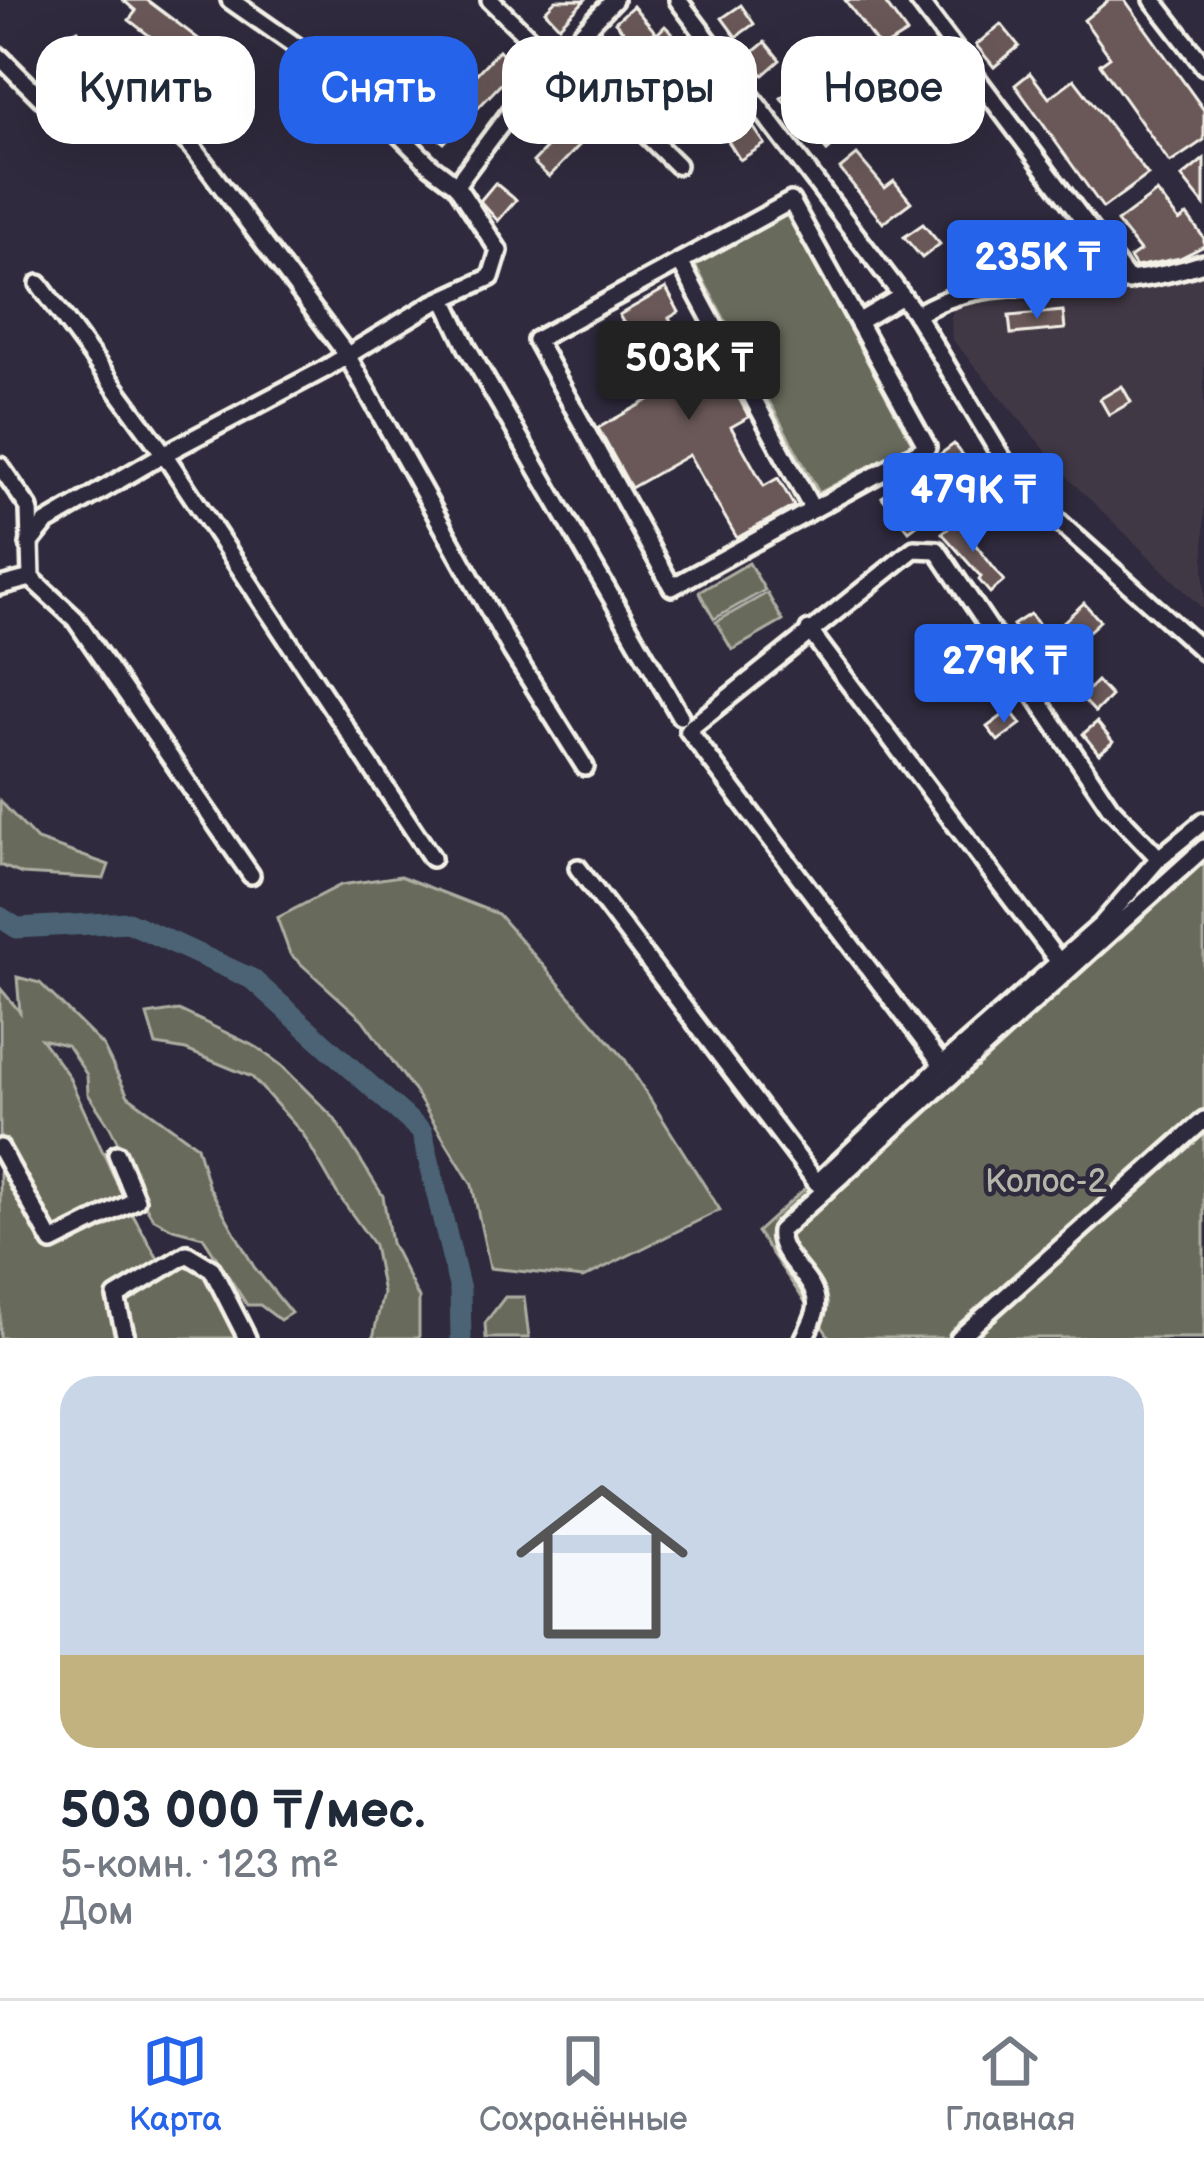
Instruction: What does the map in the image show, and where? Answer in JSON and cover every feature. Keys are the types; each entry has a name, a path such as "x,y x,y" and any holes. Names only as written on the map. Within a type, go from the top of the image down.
{"street":[{"path":"29,544 46,524 164,454 444,298 491,278 499,251 456,184 430,166 344,79 230,0"},
{"path":"490,0 533,36"},
{"path":"579,36 614,0"},
{"path":"679,0 916,315 1019,486 1204,652"},
{"path":"919,0 1129,281"},
{"path":"1154,0 1204,65"},
{"path":"0,57 36,93"},
{"path":"456,184 502,123"},
{"path":"189,144 347,355 512,651 585,767"},
{"path":"654,144 677,165"},
{"path":"791,201 858,322 927,446 672,587 536,340 791,201"},
{"path":"680,262 813,510"},
{"path":"916,315 944,298 994,289 1129,281 1204,263"},
{"path":"40,284 164,454 432,859"},
{"path":"858,322 902,296"},
{"path":"444,298 466,347 680,716"},
{"path":"0,466 29,508 31,578 75,619 251,875"},
{"path":"942,1065 688,730 914,549 938,550 1110,807 1159,858"},
{"path":"0,586 31,578"},
{"path":"809,630 1059,962"},
{"path":"578,868 817,1183 1101,925 1159,858 1204,821"},
{"path":"804,1338 816,1309 815,1295 780,1243 780,1231 1204,848"},
{"path":"959,1338 1204,1120"},
{"path":"0,1148 52,1242 136,1200 117,1154"},
{"path":"126,1338 116,1297 187,1253 212,1269 247,1338"}],"shaded area":[{"path":"1204,275 1204,610 1072,482 952,339 951,317 957,299 1049,302 1055,289 1145,285"}],"green space":[{"path":"787,215 912,443 819,493 695,265"},
{"path":"749,563 765,590 714,619 699,592"},
{"path":"767,593 783,621 732,650 716,622"},
{"path":"0,801 37,840 109,865 104,879 22,874 0,865"},
{"name":"Колос-2","path":"1204,827 1204,1338 830,1338 757,1232"},
{"path":"400,876 498,914 624,1058 720,1210 583,1278 490,1268 472,1185 415,1092 363,1020 290,954 277,918 341,885"},
{"path":"17,977 40,983 103,1046 128,1096 197,1146 208,1185 254,1267 291,1313 280,1320 260,1305 247,1305 203,1237 153,1218 110,1127 88,1094 87,1075 67,1045 41,1039 68,1075 125,1201 158,1259 196,1250 242,1338 0,1338 0,988 20,1012"},
{"path":"179,1010 258,1048 334,1118 383,1196 391,1243 419,1298 419,1338 373,1338 383,1293 374,1245 303,1134 252,1077 186,1050 156,1045 147,1015"},
{"path":"505,1297 524,1297 529,1338 486,1338 485,1323"}],"building":[{"path":"123,0 147,0 195,36 150,36 129,20 136,11"},
{"path":"556,0 585,0 559,26 545,11"},
{"path":"845,0 883,0 907,33 871,36"},
{"path":"1109,0 1125,0 1204,110 1204,140 1170,163 1100,64 1110,57 1084,20"},
{"path":"741,5 754,24 735,36 722,18"},
{"path":"633,6 657,34 665,26 675,36 628,36 615,22"},
{"path":"1001,24 1019,46 994,67 985,56 985,37"},
{"path":"765,42 780,60 763,75 757,68 757,49"},
{"path":"499,50 502,53 502,83 478,108 478,72"},
{"path":"1030,73 1049,98 1074,79 1148,175 1103,208 1015,85"},
{"path":"757,132 765,144 740,160 730,144 757,144"},
{"path":"551,144 581,144 549,177 533,162"},
{"path":"857,155 885,188 894,181 911,202 883,223 840,169"},
{"path":"1204,159 1204,205 1182,177"},
{"path":"495,183 516,200 498,221 480,201"},
{"path":"1157,192 1179,221 1187,215 1204,238 1204,246 1180,258 1136,267 1130,258 1140,251 1117,222"},
{"path":"923,224 940,244 922,258 904,237"},
{"path":"1053,227 1074,253 1044,273 1025,248"},
{"path":"666,288 679,312 669,318 700,373 720,362 749,417 731,427 764,486 778,478 794,506 737,538 689,455 631,488 598,428 663,392 619,315"},
{"path":"1063,311 1065,329 1011,334 1009,316"},
{"path":"1122,386 1131,402 1109,415 1100,399"},
{"path":"954,444 981,477 909,531 882,497"},
{"path":"963,517 970,526 964,530 1004,581 990,593 942,533"},
{"path":"1084,603 1100,621 1077,642 1061,624"},
{"path":"1030,614 1057,646 1039,661 1013,625"},
{"path":"977,651 988,668 966,683 955,666"},
{"path":"1097,681 1111,696 1095,712 1081,697"},
{"path":"1010,710 1021,724 998,741 987,727"},
{"path":"1097,722 1113,742 1099,754 1083,734"}],"waterway":[{"path":"0,917 17,928 128,922 252,979 422,1132 460,1290 461,1338"}]}
